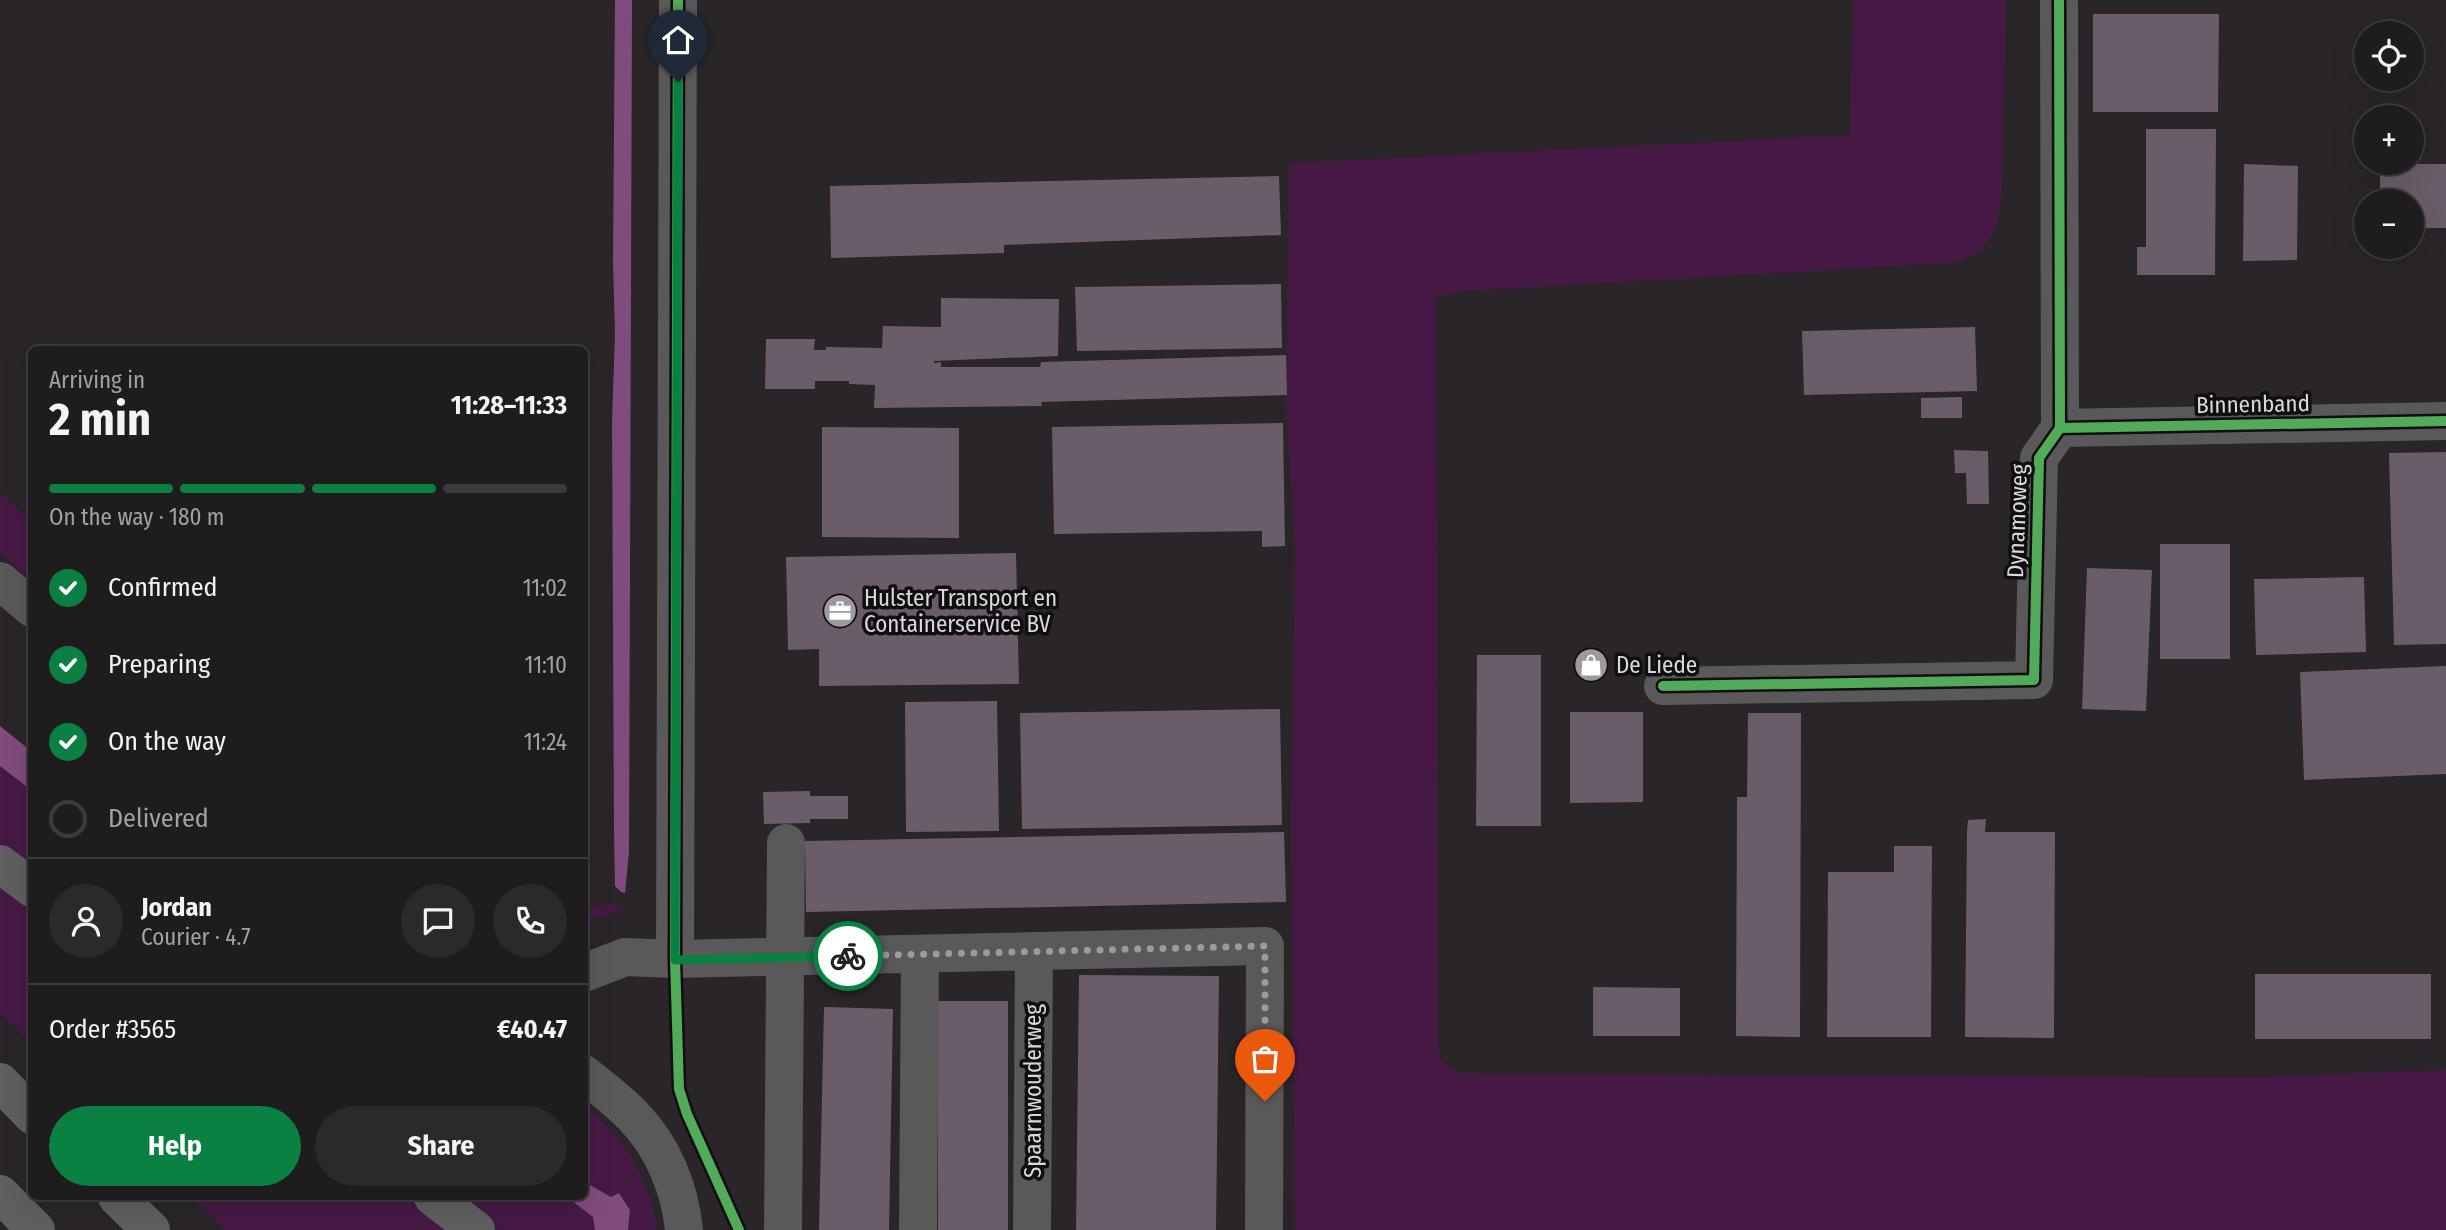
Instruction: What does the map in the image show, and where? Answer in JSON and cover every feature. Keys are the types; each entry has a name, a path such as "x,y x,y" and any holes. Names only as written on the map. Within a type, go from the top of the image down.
{"highway":[{"path":"0,864 28,885"},
{"path":"0,1082 28,1112"},
{"path":"0,1090 28,1112"},
{"path":"0,1194 36,1230"},
{"path":"120,1200 151,1230"},
{"path":"437,1200 476,1230"}],"street":[{"path":"675,960 678,0"},
{"path":"2059,0 2060,428"},
{"name":"Binnenband","path":"2060,428 2446,421"},
{"name":"Dynamoweg","path":"1663,686 2034,680 2039,458 2060,428"},
{"path":"0,581 28,605"},
{"path":"783,1230 786,843"},
{"path":"588,971 625,957 675,960 1265,946 1264,1230"},
{"name":"Spaarnwouderweg","path":"1032,1230 1034,951"},
{"path":"918,1230 920,954"},
{"path":"588,1077 635,1117 656,1144 678,1195 684,1230"}],"shaded area":[{"path":"615,0 632,0 629,852 625,893 615,886 614,831 612,421 615,334"},
{"path":"1853,0 2006,0 2002,192 1996,229 1981,251 1953,263 1469,291 1436,296 1438,1042 1442,1062 1458,1073 1504,1074 2256,1077 2446,1070 2446,1230 1295,1230 1291,824 1295,553 1286,399 1289,163 1850,135"},
{"path":"0,493 28,517 28,577 0,553"},
{"path":"0,726 28,749 28,788 0,766"},
{"path":"0,766 28,788 28,871 0,848"},
{"path":"0,882 28,904 28,1041 0,1014"},
{"path":"613,903 622,911 588,920 588,908"},
{"path":"588,1105 629,1151 651,1199 657,1230 628,1230 630,1210 619,1193 611,1197 588,1185"},
{"path":"588,1184 611,1197 619,1193 630,1210 628,1230 595,1230 593,1217 571,1200 588,1200"},
{"path":"194,1200 407,1200 447,1230 226,1230"},
{"path":"457,1200 572,1200 593,1217 595,1230 501,1230"}],"building":[{"path":"2093,14 2219,14 2218,112 2093,112"},
{"path":"2146,129 2216,129 2215,275 2137,275 2137,247 2146,247"},
{"path":"2244,164 2298,166 2297,260 2243,261"},
{"path":"2424,164 2446,164 2446,228 2424,228 2424,189 2380,189 2380,175 2424,175"},
{"path":"1279,176 1281,235 1004,245 1004,253 831,258 830,186"},
{"path":"1281,284 1282,348 1077,351 1075,287"},
{"path":"941,298 1059,299 1058,356 934,361 941,362 941,367 1040,367 1041,362 1286,355 1287,395 1041,402 1042,406 874,408 875,385 849,384 849,381 815,381 815,389 765,389 766,339 815,339 814,350 826,350 826,347 882,348 883,326 941,327"},
{"path":"1975,327 1977,391 1804,395 1802,331"},
{"path":"1962,397 1962,418 1921,418 1921,398"},
{"path":"1283,423 1285,546 1262,547 1262,531 1054,534 1052,427"},
{"path":"822,427 959,428 959,538 822,537"},
{"path":"1954,450 1988,451 1989,504 1967,504 1966,473 1955,473"},
{"path":"2446,452 2446,644 2394,645 2389,453"},
{"path":"2160,544 2230,544 2230,659 2160,659"},
{"path":"1016,553 1019,684 819,686 819,649 788,650 786,557"},
{"path":"2087,568 2152,570 2146,711 2082,709"},
{"path":"2364,577 2366,652 2256,655 2254,579"},
{"path":"1477,655 1541,655 1541,826 1476,826"},
{"path":"2446,666 2446,774 2304,780 2300,672"},
{"path":"997,701 999,831 906,832 905,702"},
{"path":"1280,709 1282,825 1022,829 1020,713"},
{"path":"1570,712 1643,712 1643,802 1570,803"},
{"path":"1748,713 1801,713 1800,1037 1736,1036 1737,797 1747,797"},
{"path":"810,791 810,796 848,796 848,819 810,819 810,823 764,824 763,792"},
{"path":"1986,819 1985,832 2055,832 2054,1038 1965,1037 1968,820"},
{"path":"1284,832 1286,902 806,912 805,841"},
{"path":"1894,846 1932,846 1931,1037 1827,1037 1828,872 1894,872"},
{"path":"2255,974 2431,974 2431,1039 2255,1039"},
{"path":"1079,975 1219,976 1216,1230 1076,1230"},
{"path":"1593,987 1680,988 1680,1036 1593,1036"},
{"path":"938,1001 1008,1001 1008,1230 938,1230"},
{"path":"824,1007 893,1009 889,1230 819,1230"}],"cycle path":[{"path":"678,0 675,959 679,1089 687,1114 739,1230"},
{"path":"1663,686 2034,680 2039,458 2060,428 2059,0"},
{"path":"2060,428 2446,421"}],"way so far":[{"path":"848,956 1265,946 1265,1101"}],"place":[{"name":"Hulster Transport en Containerservice BV","path":"840,611"},
{"name":"De Liede","path":"1591,665"}],"route":[{"path":"678,82 675,960 848,956"}]}
